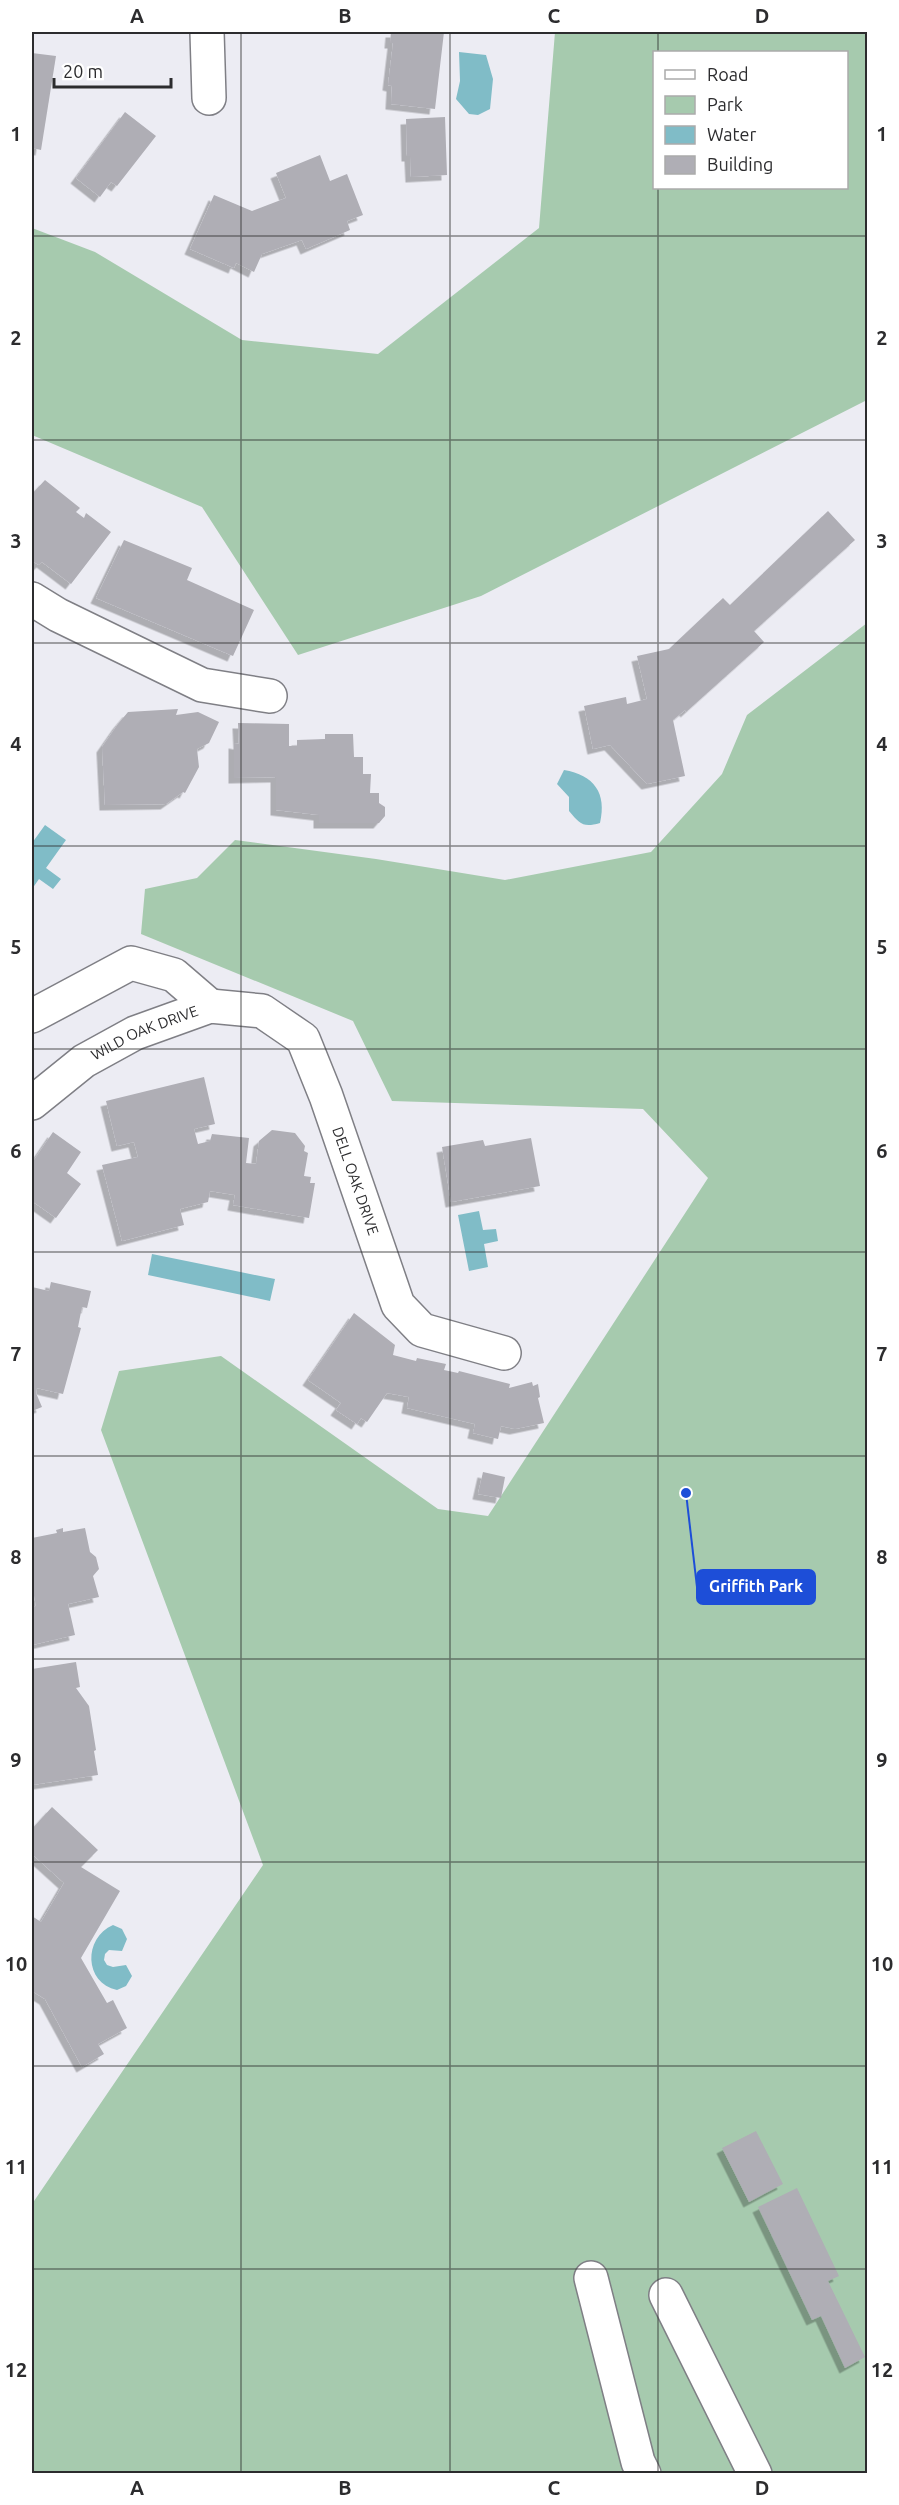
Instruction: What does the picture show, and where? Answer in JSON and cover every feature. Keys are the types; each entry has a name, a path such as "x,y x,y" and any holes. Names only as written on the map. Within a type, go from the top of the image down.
{"street":[{"path":"207,32 209,98"},
{"path":"32,599 58,615 202,685 270,696"},
{"name":"WILD OAK DRIVE","path":"32,1016 131,963 174,975 210,1006 135,1033 84,1061 32,1103"},
{"name":"DELL OAK DRIVE","path":"210,1006 262,1011 303,1039 326,1096 398,1305 422,1330 504,1353"},
{"path":"591,2278 638,2462 644,2474"},
{"path":"666,2295 755,2474"}],"green space":[{"path":"555,32 867,32 867,400 481,596 298,655 202,507 32,435 32,228 95,252 242,340 378,354 539,228"},
{"path":"867,623 867,2473 32,2474 32,2204 263,1865 101,1430 119,1371 221,1356 438,1509 488,1516 708,1178 643,1109 392,1101 353,1021 141,934 145,889 197,878 235,840 376,859 505,880 651,852 722,774 747,715"}],"water":[{"path":"459,52 486,55 493,79 490,109 478,115 469,114 456,99 460,81"},
{"path":"564,770 583,776 596,787 602,803 600,823 582,824 569,811 569,797 557,784"},
{"path":"45,825 66,840 46,868 61,879 53,889 39,879 32,889 32,843"},
{"path":"479,1211 483,1230 496,1229 498,1241 484,1244 488,1267 469,1271 458,1215"},
{"path":"152,1254 275,1279 270,1301 148,1275"},
{"path":"113,1925 122,1929 127,1939 122,1951 109,1950 104,1960 107,1965 113,1967 126,1965 132,1976 126,1986 117,1990 106,1986 98,1979 91,1960 96,1940 103,1931"}],"building":[{"path":"391,32 444,32 435,109 391,104 392,86 388,85 393,43 390,43"},
{"path":"32,53 56,56 41,150 32,148"},
{"path":"125,112 156,136 117,186 111,182 100,197 76,178"},
{"path":"445,117 447,175 411,177 410,156 407,156 406,119"},
{"path":"320,155 330,181 347,174 363,215 347,221 350,230 306,249 302,240 262,254 254,272 236,263 234,268 190,249 214,195 252,211 286,198 276,173"},
{"path":"45,480 80,508 76,512 84,518 86,513 111,532 71,584 42,562 39,565 32,561 32,494"},
{"path":"828,511 855,540 754,631 764,642 686,712 685,710 673,720 685,776 647,784 610,745 593,749 584,706 626,697 627,704 647,699 637,656 669,649 723,598 730,605"},
{"path":"124,540 192,568 187,580 254,610 233,656 96,598"},
{"path":"178,709 176,715 198,712 219,722 209,743 197,749 199,767 185,793 183,792 166,804 105,805 102,747 118,724 128,712"},
{"path":"238,723 289,724 289,746 297,746 297,740 325,739 325,734 353,734 354,757 363,757 363,774 371,774 370,793 379,793 379,803 385,807 385,816 379,823 319,823 319,815 276,810 276,777 234,778 234,743 239,744"},
{"path":"204,1077 215,1124 194,1129 198,1144 210,1141 212,1134 249,1138 246,1163 256,1164 259,1141 272,1130 295,1133 305,1146 304,1151 308,1153 304,1176 311,1177 310,1183 315,1183 309,1218 233,1205 235,1195 210,1191 208,1202 180,1209 184,1225 122,1241 102,1165 138,1157 134,1142 117,1146 106,1101"},
{"path":"53,1132 81,1152 67,1173 81,1184 56,1218 32,1201 32,1163"},
{"path":"531,1138 540,1186 451,1202 442,1147 483,1140 485,1146"},
{"path":"51,1282 91,1291 87,1308 82,1307 78,1327 81,1328 63,1394 37,1388 36,1393 42,1407 32,1411 32,1287 49,1291"},
{"path":"354,1313 395,1345 393,1355 416,1361 417,1358 446,1364 444,1370 458,1373 459,1371 510,1384 509,1388 532,1382 533,1386 538,1384 540,1397 538,1398 544,1423 515,1429 501,1426 498,1439 473,1433 475,1424 407,1408 409,1397 387,1393 367,1422 361,1418 357,1424 336,1410 341,1403 308,1380"},
{"path":"483,1472 505,1477 501,1498 478,1494"},
{"path":"63,1528 63,1532 85,1528 90,1552 96,1557 99,1569 93,1576 99,1597 68,1604 75,1635 32,1645 32,1607 36,1606 32,1585 32,1538 57,1533 56,1530"},
{"path":"76,1662 80,1687 76,1688 89,1706 98,1775 32,1785 32,1669"},
{"path":"52,1807 98,1850 81,1867 120,1891 81,1958 107,2003 113,2000 127,2028 98,2044 104,2054 82,2067 45,1999 32,1991 32,1916 41,1922 64,1883 32,1854 32,1829"},
{"path":"756,2131 783,2184 749,2202 722,2148"},
{"path":"797,2188 839,2276 828,2281 865,2357 845,2368 821,2316 812,2320 758,2207"}],"place":[{"name":"Griffith Park","path":"686,1493"}]}
